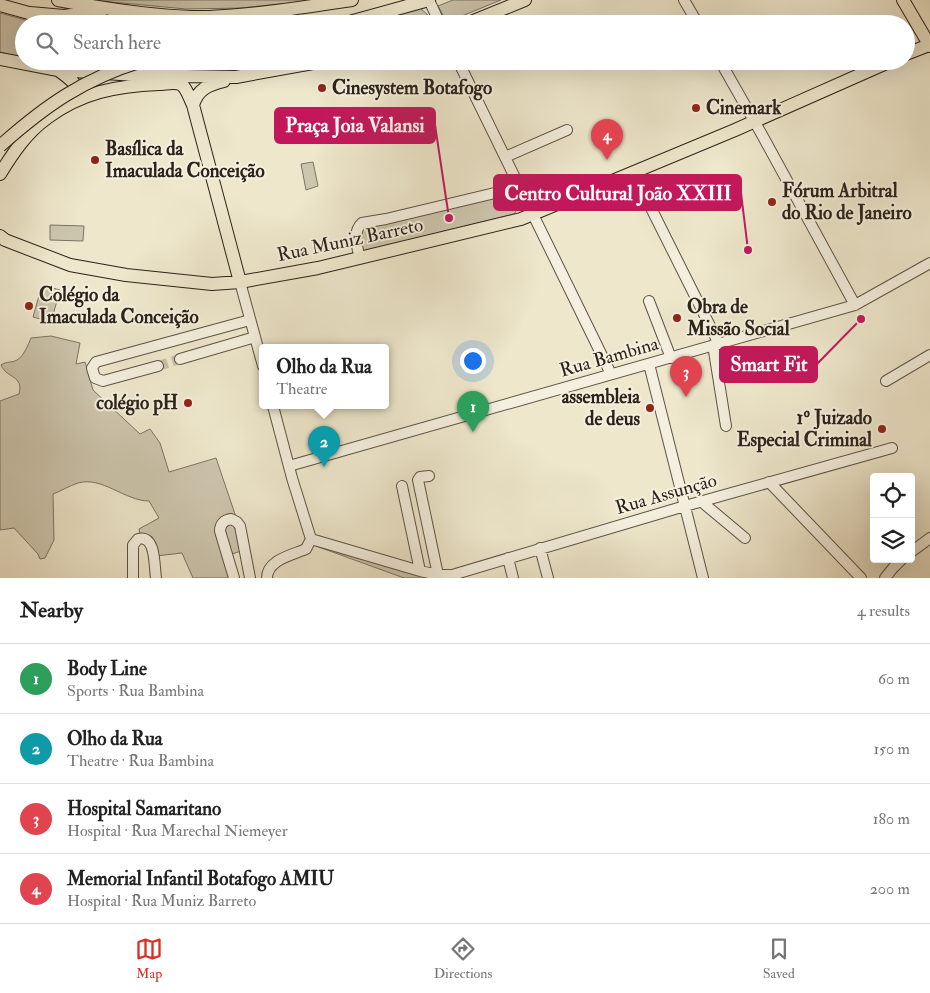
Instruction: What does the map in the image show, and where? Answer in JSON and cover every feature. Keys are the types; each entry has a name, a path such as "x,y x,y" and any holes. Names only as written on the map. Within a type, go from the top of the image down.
{"main road":[{"path":"58,0 108,9 166,15"},
{"path":"226,15 352,0"},
{"path":"375,15 429,0"},
{"path":"488,15 525,0"},
{"path":"903,0 912,15"},
{"path":"0,5 35,15"},
{"path":"72,15 108,9"},
{"path":"30,13 53,15"},
{"path":"915,20 930,45 915,51"},
{"path":"0,59 15,62"},
{"path":"58,70 136,75 236,77"},
{"path":"58,70 74,84 78,91 79,99"},
{"path":"0,146 28,121 59,98 115,70"},
{"path":"121,70 136,75"},
{"path":"193,105 197,94 204,87 236,77 274,70"},
{"name":"Rua Muniz Barreto","path":"2,238 70,265 212,284 240,282 318,268 510,222 534,214 754,122 871,70"},
{"path":"0,174 27,135 47,118 79,99 109,88 176,83 185,88 193,105 240,282"}],"street":[{"path":"429,0 436,15"},
{"path":"684,0 693,15"},
{"path":"462,70 534,214 610,374"},
{"path":"725,70 855,305"},
{"path":"505,157 567,130"},
{"path":"633,172 716,344 726,426"},
{"path":"360,258 356,239 357,229 362,223 520,187"},
{"name":"Rua Bambina","path":"289,466 855,305 930,263"},
{"path":"240,282 259,352"},
{"path":"649,300 671,358"},
{"path":"158,366 103,381 96,378 92,368 96,362 250,320"},
{"path":"180,359 255,337"},
{"path":"886,381 930,355"},
{"path":"649,364 703,578"},
{"path":"267,578 271,565 306,549 311,539 289,466 275,409"},
{"name":"Rua Assunção","path":"311,539 420,571 444,576 892,448"},
{"path":"429,476 420,477 418,480 444,576"},
{"path":"769,482 861,578"},
{"path":"402,486 420,571"},
{"path":"702,502 746,538"},
{"path":"234,578 220,532 222,522 232,519 240,526 250,578"},
{"path":"133,578 133,545 135,540 144,538 149,540 152,546 156,578"},
{"path":"915,549 930,538"},
{"path":"540,548 548,578"},
{"path":"508,558 513,578"},
{"path":"885,578 898,563"}],"shaded area":[{"path":"91,0 317,0 241,8 186,9"},
{"path":"453,0 501,0 464,15 443,15 438,6"},
{"path":"420,8 428,15 394,15"},
{"path":"0,13 15,17 15,56 0,52"},
{"path":"313,162 318,186 306,190 301,164"},
{"path":"511,193 518,208 514,214 364,251 362,249 360,232 363,226"},
{"path":"50,225 84,226 83,241 50,240"},
{"path":"42,285 60,290 51,322 33,317"},
{"path":"51,336 80,343 76,364 85,362 93,390 140,434 150,429 160,443 169,472 216,458 236,517 238,517 244,534 241,551 232,554 233,578 193,578 182,553 156,556 144,534 140,534 139,529 159,518 149,501 131,497 96,483 78,483 53,494 54,540 45,558 40,559 38,554 14,528 0,530 0,401 19,394 20,388 17,380 7,373 1,365 15,361 22,356 31,338"},
{"path":"318,542 432,578 404,578 316,546"}],"tunnel":[{"path":"158,366 180,359"}],"place":[{"name":"Cinesystem Botafogo","path":"322,88"},
{"name":"Cinemark","path":"696,108"},
{"name":"Basílica da Imaculada Conceição","path":"95,160"},
{"name":"Memorial Infantil Botafogo AMIU","path":"607,160"},
{"name":"Fórum Arbitral do Rio de Janeiro","path":"772,202"},
{"name":"Praça Joia Valansi","path":"449,218"},
{"name":"Centro Cultural João XXIII","path":"748,250"},
{"name":"Colégio da Imaculada Conceição","path":"29,306"},
{"name":"Obra de Missão Social","path":"677,318"},
{"name":"Smart Fit","path":"861,319"},
{"name":"Hospital Samaritano","path":"686,397"},
{"name":"colégio pH","path":"188,403"},
{"name":"assembleia de deus","path":"650,408"},
{"name":"1º Juizado Especial Criminal","path":"882,429"},
{"name":"Body Line","path":"473,432"},
{"name":"Olho da Rua","path":"324,467"}]}
